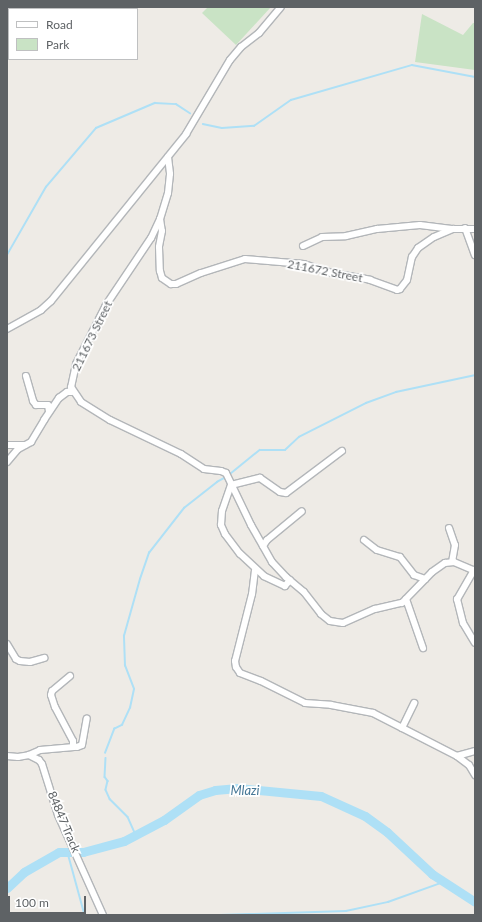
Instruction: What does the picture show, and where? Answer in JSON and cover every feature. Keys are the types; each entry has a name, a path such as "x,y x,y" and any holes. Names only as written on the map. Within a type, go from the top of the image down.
{"street":[{"path":"7,329 41,310 50,301 186,134 230,60 258,33 281,7"},
{"path":"161,217 170,174 168,157"},
{"name":"211672 Street","path":"161,217 162,231 159,247 160,271 162,278 171,284 176,284 202,273 245,259 304,264 332,273 370,280 397,290 400,289 407,280 412,257 418,248 434,237 453,229 475,229"},
{"name":"211673 Street","path":"72,392 70,384 75,368 106,305 151,238 161,217"},
{"path":"303,246 322,237 346,236 376,229 420,225 453,229"},
{"path":"465,228 475,254"},
{"path":"26,376 33,402 36,405 48,405 49,411"},
{"path":"7,462 18,449 31,442 49,411 59,398 67,392 72,392 81,402 110,420 181,454 204,469 224,472 262,546 272,562 304,592 325,618 335,623 347,622 376,609 398,604 406,599 425,579 441,566 452,562 459,563 474,570 458,599 463,623 475,643"},
{"path":"7,445 25,445"},
{"path":"231,485 260,478 280,492 286,493 342,451"},
{"path":"231,485 222,511 222,529 240,554 255,570 283,585 287,585 290,580"},
{"path":"262,546 267,540 302,511"},
{"path":"449,528 455,545 452,562"},
{"path":"364,540 377,550 400,557 414,575 425,579"},
{"path":"255,570 252,594 235,661 238,670 305,703 368,711 457,756 469,765 475,775"},
{"path":"406,599 423,648"},
{"path":"7,644 16,659 20,661 30,662 44,658"},
{"path":"70,676 52,692 52,695 55,707 73,741 74,747"},
{"path":"402,728 414,702"},
{"path":"7,756 18,757 29,755 40,750 74,747 83,744 87,718"},
{"path":"457,756 475,752"},
{"name":"84847 Track","path":"29,755 39,760 42,764 58,815 104,915"}],"green space":[{"path":"208,7 271,7 236,45 202,13"},
{"path":"422,14 463,35 473,23 475,23 475,70 415,62"}],"waterway":[{"path":"203,124 222,128 254,126 291,100 412,65 475,77"},
{"path":"7,255 46,187 96,128 155,103 176,104 190,113"},
{"path":"230,474 260,450 285,450 299,437 366,403 396,392 475,375"},
{"path":"105,753 114,729 122,725 130,708 134,689 125,666 124,636 149,553 184,508 217,482 226,477"},
{"path":"106,758 105,777 108,781 106,790 110,799 128,817 136,835"},
{"name":"Mlazi","path":"7,888 24,872 59,852 83,852 124,841 164,820 199,795 215,790 238,788 321,796 365,816 387,832 432,874 475,902"},
{"path":"68,853 85,915"},
{"path":"220,915 346,911 388,902 444,882"}]}
